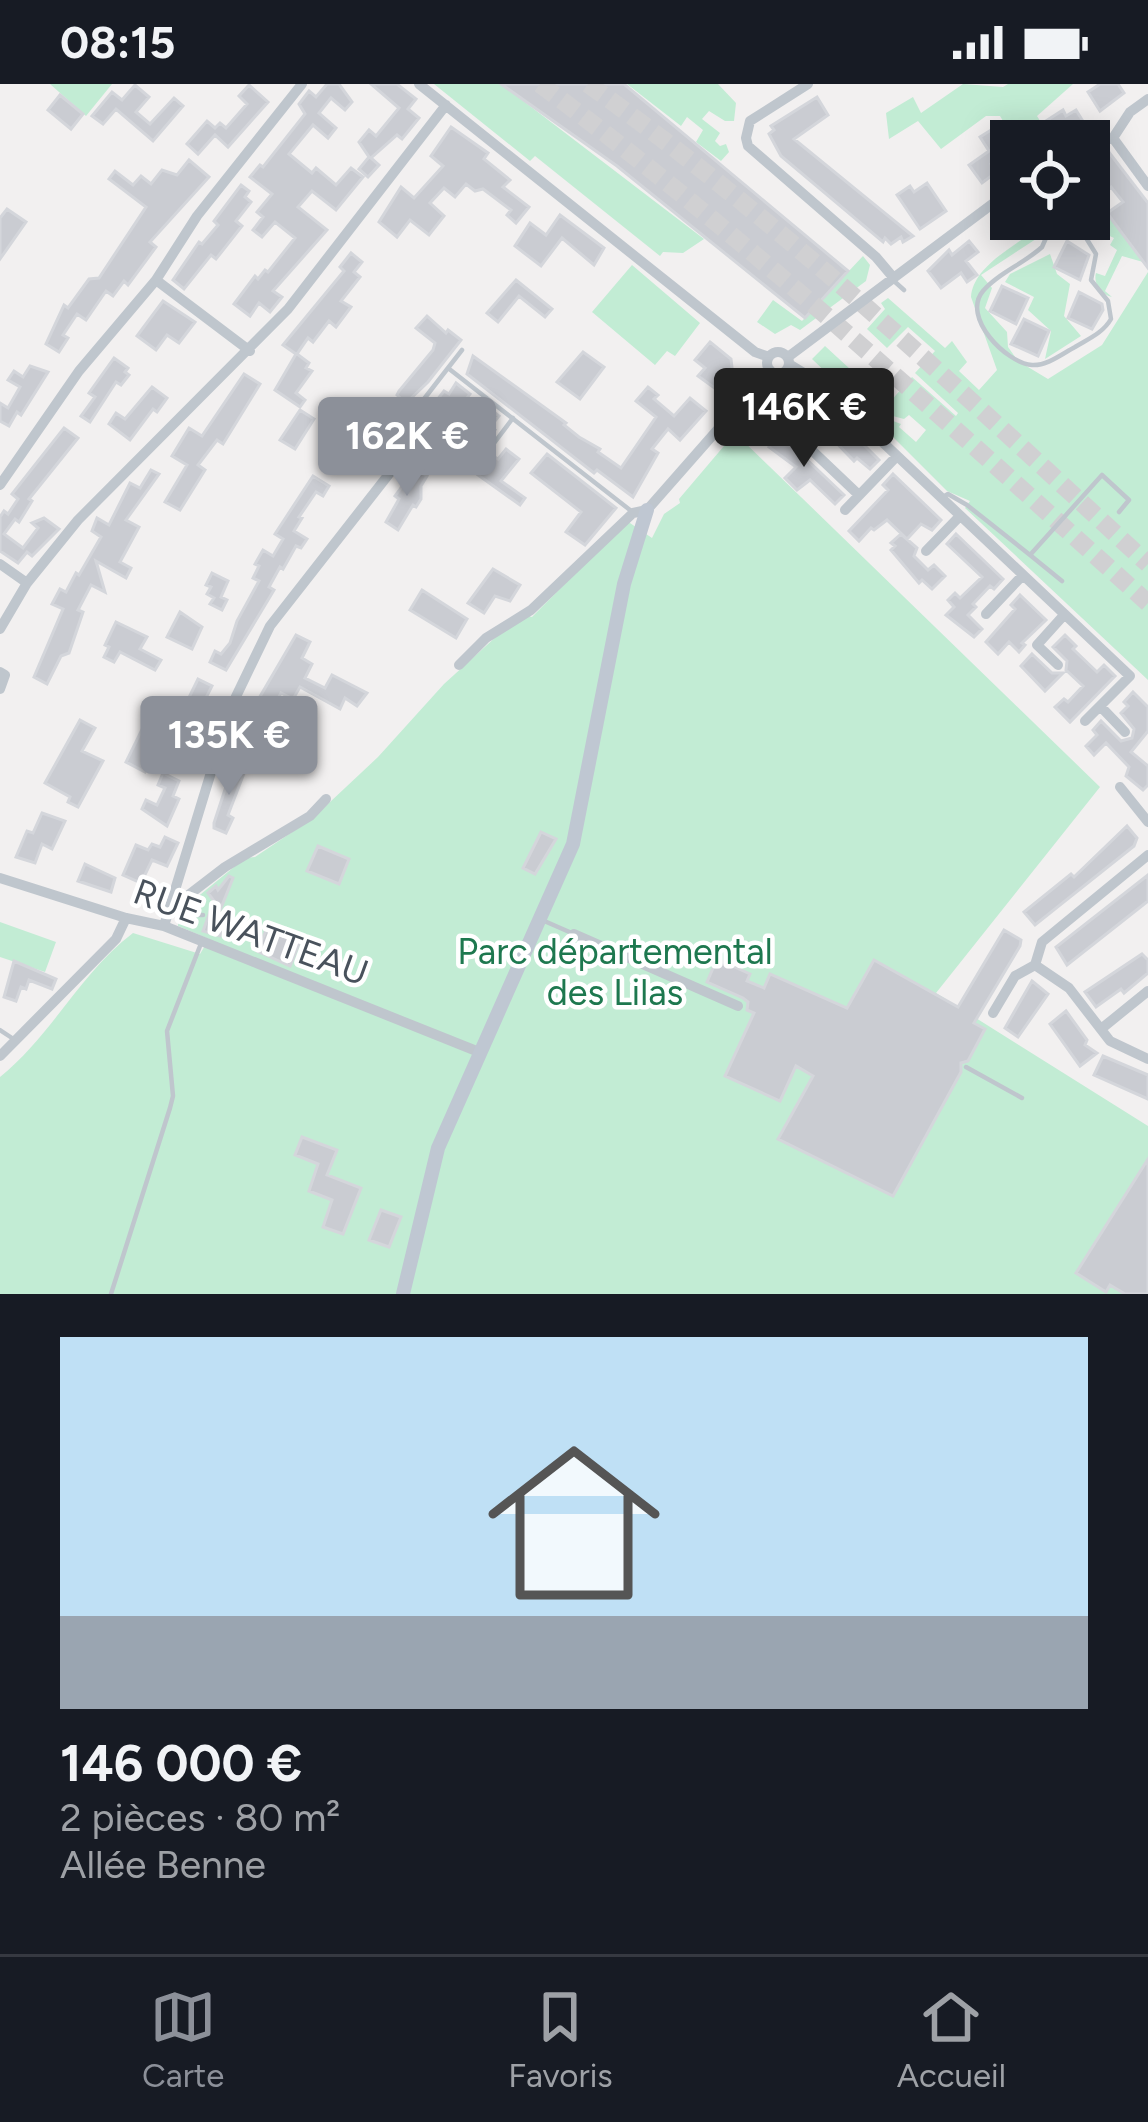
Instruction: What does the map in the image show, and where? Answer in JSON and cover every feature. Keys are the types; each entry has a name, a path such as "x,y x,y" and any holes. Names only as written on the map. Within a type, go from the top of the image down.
{"street":[{"path":"0,485 79,371 156,280 196,216 302,84"},
{"path":"419,84 783,373 788,361 892,276 990,205"},
{"path":"808,84 750,121 748,146 892,276"},
{"path":"1148,99 1130,112 1112,138 1148,186"},
{"path":"0,629 27,583 77,520 250,351 446,105"},
{"path":"156,280 250,351"},
{"path":"788,361 820,383 1133,679 1085,722"},
{"path":"459,665 486,638 531,610 640,511 769,363"},
{"path":"799,438 859,494"},
{"path":"845,509 896,458"},
{"path":"167,917 231,707 270,626 396,465"},
{"path":"403,1294 438,1148 573,844 640,511"},
{"path":"926,551 959,517"},
{"path":"0,564 27,583"},
{"path":"986,614 1022,576"},
{"path":"1058,665 1037,645 1064,614"},
{"path":"0,672 5,675 0,689"},
{"path":"1101,707 1125,732"},
{"path":"1120,787 1148,822"},
{"path":"167,917 225,867 310,816 326,799"},
{"path":"993,1013 1015,976 1035,965 1042,942 1148,855"},
{"name":"RUE WATTEAU","path":"0,878 126,918 167,917 202,940 479,1052"},
{"path":"0,1056 116,939 126,918"},
{"path":"574,934 738,1006"},
{"path":"1035,965 1069,988 1110,1041 1148,1059"},
{"path":"1101,1030 1148,991"}],"lane":[{"path":"1043,240 1042,247 986,288 977,304 979,320 996,342 1008,354 1033,364 1052,360 1101,331 1111,319 1108,301 1091,280 1096,254 1087,240"},
{"path":"892,276 904,290"},
{"path":"417,408 462,350"},
{"path":"448,368 640,511"},
{"path":"482,459 513,418"},
{"path":"1030,555 1102,475 1129,500 1119,512"},
{"path":"940,500 948,494 968,505 1062,581"},
{"path":"167,917 202,915"},
{"path":"542,920 574,934"},
{"path":"111,1294 173,1096 167,1031 202,940"},
{"path":"0,1030 16,1042"},
{"path":"966,1067 1022,1098"}],"green space":[{"path":"50,84 112,84 86,116"},
{"path":"434,84 501,84 704,239 683,253 660,256 535,156 530,161"},
{"path":"627,84 718,84 736,103 734,121 709,111 702,119 720,133 715,141 726,144 729,152 721,161 696,142 703,130 687,117 681,126"},
{"path":"963,84 1073,84 1037,116 1040,120 986,116 941,149 918,121 889,139 886,113 913,97 921,113"},
{"path":"1110,217 1143,262 1122,256 1105,291 1112,297 1104,294 1095,277 1096,273 1105,276 1117,250 1110,245 1114,238"},
{"path":"1021,240 1034,240 981,275 992,288 985,308 1007,332 1008,347 1018,361 1048,379 1102,345 1148,272 1148,680 965,508 970,501 947,491 880,424 888,419 901,424 916,442 926,430 909,415 904,419 889,415 877,421 812,359 825,346 888,404 912,377 956,416 915,373 935,351 908,327 887,348 867,329 885,309 881,303 888,298 945,348 952,341 967,362 959,371 979,390 997,370 971,297 979,276"},
{"path":"1050,254 1057,274 1070,284 1064,316 1081,336 1045,359 1051,331 1028,310 1034,297 1005,282 1010,274"},
{"path":"863,256 870,265 866,281 800,330 791,325 775,334 757,322 773,300 802,321"},
{"path":"632,265 700,323 675,356 667,351 655,365 592,312"},
{"name":"Parc départemental des Lilas","path":"735,433 1100,787 936,993 1148,1126 1148,1294 0,1294 0,1077 133,933 200,954 209,939 178,926 179,912 245,858 255,857 313,818 378,757 444,684 498,635 532,617 627,521 652,538 664,514 680,503"},
{"path":"0,922 56,942 45,972 0,957"}],"building":[{"path":"327,84 339,84 352,102 345,110 331,98 319,113 336,128 328,138 313,125 289,154 336,185 351,168 363,177 336,210 312,191 298,207 327,230 273,291 282,297 270,312 259,303 250,316 234,304 295,238 275,222 262,237 253,230 263,217 257,212 272,194 250,177 305,114 299,104 309,91 316,97"},
{"path":"371,84 397,84 416,99 408,109 419,118 402,139 397,135 371,158 379,165 368,177 359,169 369,157 359,142 369,130 376,136 399,108"},
{"path":"501,84 624,84 848,271 805,318 617,166"},
{"path":"1100,84 1118,84 1124,93 1100,111 1088,92"},
{"path":"135,85 149,97 136,112 150,124 174,98 183,106 153,141 116,109 103,124 92,116 112,92 122,100"},
{"path":"249,85 268,102 228,147 215,135 198,154 187,144 207,121 215,128 220,123 226,128 247,104 239,96"},
{"path":"60,95 83,114 71,129 48,110"},
{"path":"817,97 828,115 794,139 913,236 903,242 901,237 891,244 885,238 883,242 781,156 769,134 774,130 771,126"},
{"path":"1063,110 1066,116 1076,110 1082,120 1048,120"},
{"path":"451,127 488,153 484,159 510,180 503,187 529,207 516,223 507,215 511,210 483,189 475,191 466,184 455,197 444,188 430,203 444,216 429,235 410,220 397,237 379,222 401,187 414,198 443,166 431,156"},
{"path":"990,131 990,177 982,183 969,165 989,151 980,137"},
{"path":"1110,154 1148,203 1148,268 1110,217 1110,211 1123,202 1111,187"},
{"path":"189,160 209,177 150,242 156,247 128,285 124,281 113,296 106,291 86,320 77,314 63,335 68,338 59,352 46,344 64,305 68,308 89,279 99,278 146,207 109,179 115,171 133,185 141,176 151,184 162,170 177,175"},
{"path":"927,183 946,211 920,229 897,195"},
{"path":"241,185 249,191 245,197 251,202 236,221 242,226 184,289 173,280 199,242 218,225 214,221"},
{"path":"7,209 26,222 0,259 0,218"},
{"path":"560,215 604,248 594,265 562,238 541,266 515,246 530,223 546,235"},
{"path":"969,241 978,252 966,261 977,275 967,282 961,273 941,288 928,271 949,250 952,255"},
{"path":"1067,241 1089,255 1080,280 1054,267"},
{"path":"351,253 362,262 354,272 360,277 341,301 351,307 336,327 329,321 297,354 312,371 296,393 305,400 300,407 275,390 296,354 283,345 344,271 340,267"},
{"path":"516,280 552,309 545,317 519,296 498,322 487,313"},
{"path":"1002,286 1028,298 1016,324 990,311"},
{"path":"1079,292 1102,304 1092,329 1068,318"},
{"path":"163,301 195,322 179,343 167,335 156,350 137,336"},
{"path":"427,316 461,340 406,403 397,395 435,343 416,328"},
{"path":"1024,319 1049,331 1038,356 1011,344"},
{"path":"710,342 731,359 733,376 720,392 698,376 705,368 695,360"},
{"path":"583,352 604,367 580,399 557,382"},
{"path":"473,356 621,468 656,417 636,401 648,387 674,416 690,398 706,411 680,440 668,429 652,449 658,453 633,497 597,470 594,473 467,374"},
{"path":"114,358 128,368 129,375 121,385 116,382 90,422 81,416 95,397 89,393"},
{"path":"30,366 48,372 9,426 0,421 0,403 8,408 20,387 8,380 14,371 23,377"},
{"path":"244,374 260,384 223,444 217,440 198,465 205,470 180,510 165,502 187,465 172,456 189,428 202,436"},
{"path":"456,383 470,394 444,427 427,413"},
{"path":"152,387 167,398 130,440 109,424 116,413 125,419"},
{"path":"774,392 786,403 746,441 737,432"},
{"path":"809,394 827,417 846,433 850,431 879,460 870,469 857,458 854,461 823,429 818,433 793,407"},
{"path":"485,405 499,416 478,452 460,438"},
{"path":"300,410 314,419 295,449 280,440"},
{"path":"64,428 78,438 29,499 19,522 15,519 4,534 23,548 38,528 32,523 44,518 59,529 18,563 0,551 0,517 4,511 8,514 18,499 12,494"},
{"path":"780,434 844,495 835,504 810,480 797,490 785,478 796,467 769,447"},
{"path":"506,449 519,459 501,481 525,498 520,505 478,475 493,456 498,459"},
{"path":"547,454 616,508 585,545 566,532 581,512 531,473"},
{"path":"415,469 427,476 421,499 398,530 386,522 399,499 395,496"},
{"path":"151,470 159,474 126,520 139,527 120,562 131,568 126,578 96,561 105,592 91,585 78,610 83,612 69,653 61,656 47,684 34,677 63,609 52,604 60,589 66,592 79,575 101,537 92,531 97,518 109,525 130,483 140,488"},
{"path":"893,474 941,520 932,530 921,524 907,539 887,520 859,541 849,531 888,490 883,485"},
{"path":"313,476 329,486 323,496 316,492 299,517 294,531 307,539 280,567 269,587 274,590 226,670 210,662 215,651 221,654 230,643 259,581 253,578 259,566 255,564 263,550 273,556 283,539 275,534"},
{"path":"901,534 917,548 914,556 928,570 934,565 945,576 932,589 922,580 919,583 891,550 895,546 891,543"},
{"path":"956,534 1003,579 973,604 976,607 968,615 982,629 974,637 946,615 954,607 948,600 955,593 960,598 982,577 947,544"},
{"path":"493,569 520,585 510,601 495,596 484,613 468,603"},
{"path":"212,573 228,581 221,597 227,600 222,610 210,604 214,598 207,594"},
{"path":"422,590 467,619 456,638 410,610"},
{"path":"1020,595 1046,620 1019,652 1009,642 998,654 986,642 1015,609 1011,605"},
{"path":"180,612 202,627 192,649 167,637"},
{"path":"116,622 147,637 140,649 161,660 155,670 120,652 114,662 104,657"},
{"path":"296,635 310,642 302,658 312,664 305,678 325,688 332,675 367,693 357,706 345,698 340,709 300,687 293,699 281,693 273,708 258,700"},
{"path":"1065,635 1097,672 1104,665 1115,676 1070,722 1055,707 1064,699 1068,702 1083,686 1066,670 1067,661 1053,647"},
{"path":"1032,654 1052,673 1063,673 1045,691 1021,666"},
{"path":"198,679 212,686 186,737 167,728 145,772 126,762 155,703 180,716"},
{"path":"1133,692 1148,707 1148,731 1131,752 1148,766 1148,785 1143,790 1126,776 1129,767 1106,743 1094,755 1086,746 1097,735 1093,730 1101,721 1121,741 1132,738 1134,729 1121,713"},
{"path":"266,713 284,721 258,767 243,760"},
{"path":"80,720 95,728 82,751 103,761 78,807 45,783"},
{"path":"234,762 246,768 226,833 214,828 214,823"},
{"path":"163,773 179,781 173,796 179,799 167,826 142,809 146,800 157,805 165,788 158,785"},
{"path":"42,813 65,821 52,849 42,844 35,863 16,857 27,831 33,833"},
{"path":"1127,826 1137,838 1134,846 1035,925 1024,912 1071,874 1074,877"},
{"path":"541,832 556,839 535,874 523,868"},
{"path":"165,837 178,843 167,866 152,860 141,883 123,875 136,845 148,850 152,844 160,847"},
{"path":"318,846 349,859 339,884 307,871"},
{"path":"85,864 115,878 111,892 78,881"},
{"path":"1148,875 1148,901 1067,965 1056,947"},
{"path":"229,876 233,878 215,923 224,926 220,936 203,931 214,901 208,893 216,886 218,890"},
{"path":"268,926 301,939 290,966 257,951"},
{"path":"1004,930 1021,940 1020,946 974,1023 985,1029 968,1061 961,1063 961,1072 893,1196 778,1139 813,1076 796,1066 780,1101 725,1076 754,1013 747,1010 743,998 707,982 717,959 750,974 747,981 764,988 770,974 847,1008 874,960 958,1007"},
{"path":"1142,954 1148,960 1148,973 1124,993 1121,989 1096,1007 1085,992"},
{"path":"14,961 56,979 52,989 29,980 16,1001 4,997"},
{"path":"1032,981 1048,994 1018,1037 1005,1028"},
{"path":"1066,1011 1087,1040 1085,1045 1097,1053 1080,1066 1050,1024"},
{"path":"1103,1056 1148,1075 1148,1099 1094,1075"},
{"path":"302,1137 337,1150 327,1175 361,1188 343,1234 323,1227 332,1200 309,1191 318,1164 295,1155"},
{"path":"1148,1159 1148,1294 1125,1294 1110,1285 1106,1292 1076,1273"},
{"path":"381,1210 401,1217 389,1247 369,1240"}],"tunnel":[{"path":"540,84 774,271 1148,603"},
{"path":"588,84 805,255 1148,564"}]}
